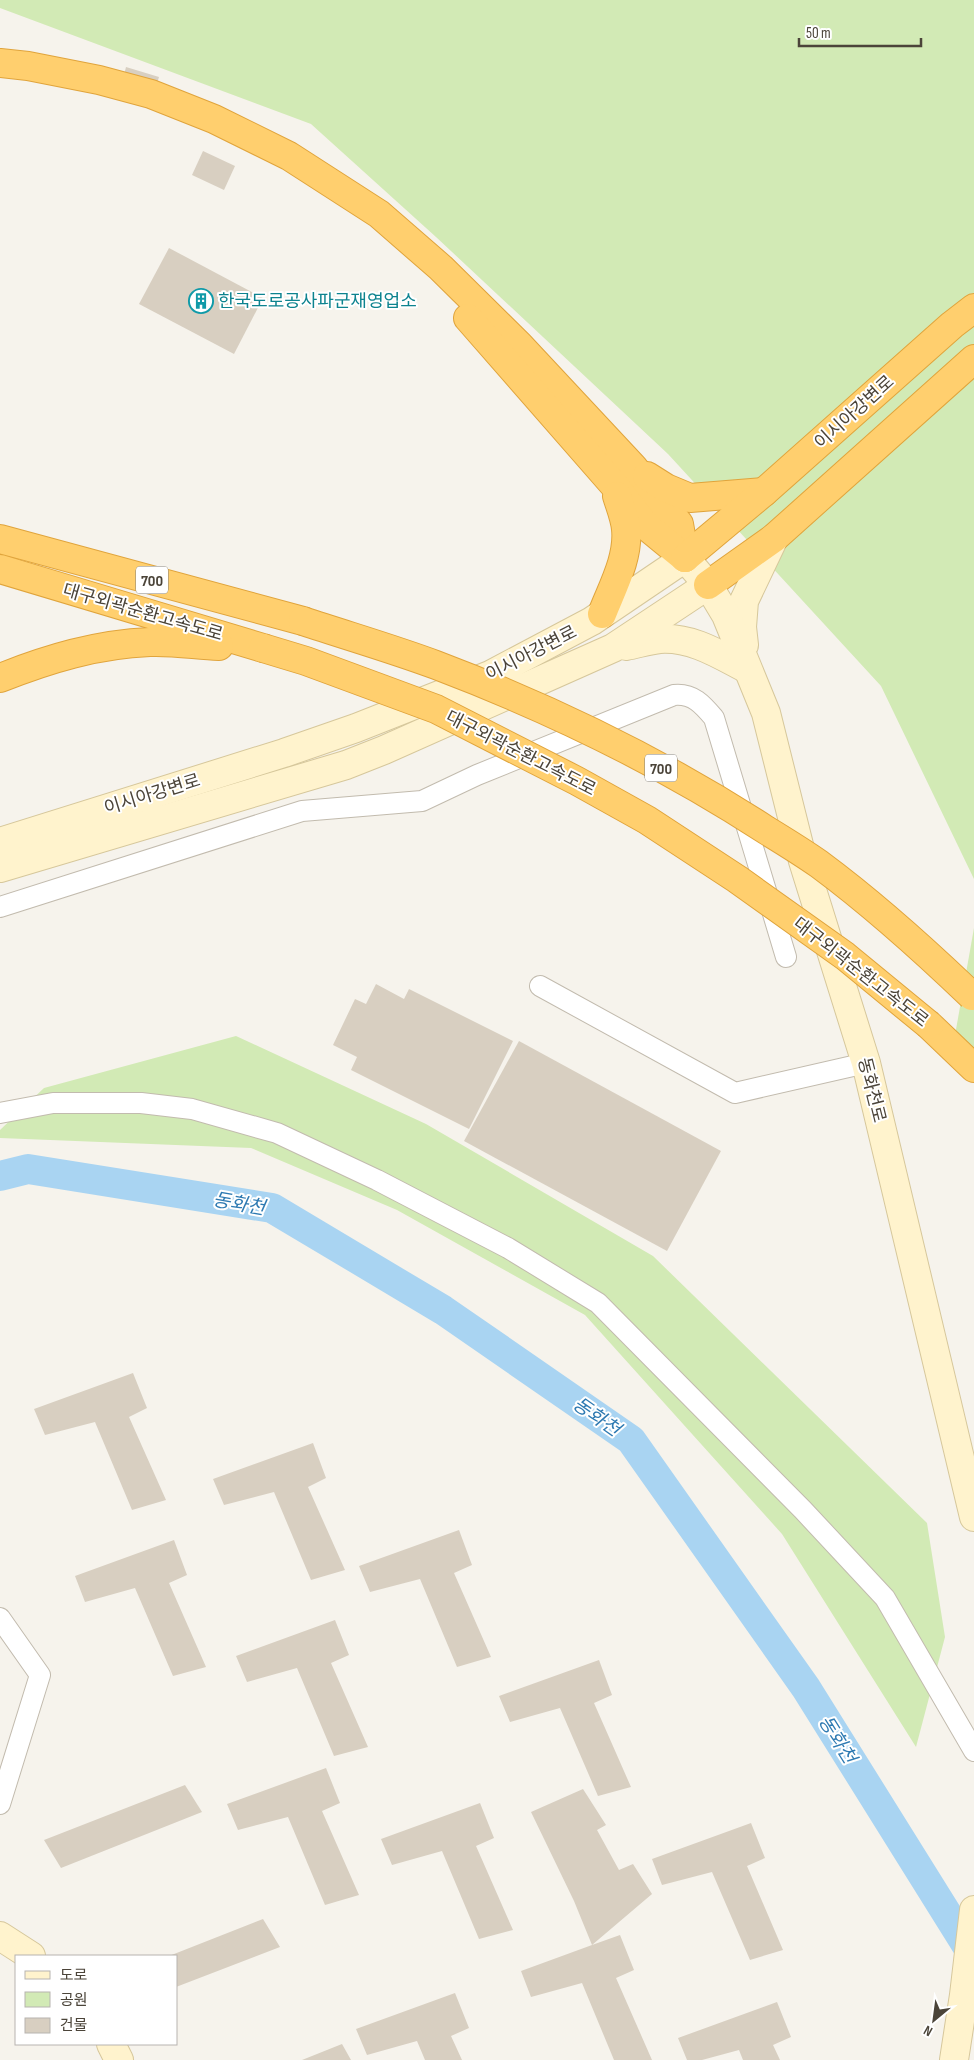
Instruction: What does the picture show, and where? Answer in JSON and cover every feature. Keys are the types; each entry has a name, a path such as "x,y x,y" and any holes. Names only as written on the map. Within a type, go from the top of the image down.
{"highway":[{"path":"0,63 28,66 99,80 151,94 214,119 289,156 379,214 441,268 520,346 623,476 627,539 625,555 602,614"},
{"path":"0,75 72,86 129,101 178,120 306,183 390,245 465,314 623,476 680,524 685,558"},
{"name":"이시아강변로","path":"685,558 764,492 952,325 974,308"},
{"name":"이시아강변로","path":"708,585 774,538 974,358"},
{"path":"623,476 666,488 690,498 764,492"},
{"name":"대구외곽순환고속도로","path":"0,539 303,621 435,665 552,713 634,753 718,800 817,863 931,956 972,996"},
{"name":"대구외곽순환고속도로","path":"0,569 38,582 306,661 436,709 577,781 646,820 737,879 845,956 929,1025 974,1068"},
{"path":"0,678 41,661 94,648 127,644 178,643 263,648"}],"main road":[{"path":"747,669 742,627 744,601 774,538"},
{"path":"685,558 708,585 726,615 747,669"},
{"name":"이시아강변로","path":"0,842 356,728 490,675 602,614 685,558"},
{"name":"이시아강변로","path":"0,868 346,765 384,750 614,648 708,585"},
{"path":"614,648 660,639 682,640 709,648 747,669"},
{"name":"동화천로","path":"747,669 766,714 803,861 866,1062 974,1517"},
{"path":"954,2060 974,1910"},
{"path":"0,1936 30,1955"},
{"path":"112,2045 119,2060"}],"street":[{"path":"0,907 302,811 422,800 477,775 674,695 684,694 700,702 714,718 786,956"},
{"path":"540,986 735,1093 866,1062"},
{"path":"0,1112 53,1103 141,1103 192,1109 277,1133 377,1180 508,1248 598,1302 803,1510 885,1598 974,1751"},
{"path":"0,1618 40,1675 0,1804"}],"green space":[{"path":"0,0 974,0 974,879 881,686 668,454 436,237 311,124 0,8"},
{"path":"974,928 974,1082 952,1052"},
{"path":"236,1036 426,1124 653,1256 927,1523 945,1637 916,1747 782,1534 585,1315 397,1210 251,1148 0,1138 0,1130 44,1088"}],"building":[{"path":"126,67 159,77 151,103 119,94"},
{"path":"203,151 235,166 224,190 192,175"},
{"name":"한국도로공사파군재영업소","path":"169,248 263,298 234,354 139,304"},
{"path":"376,984 404,999 409,989 513,1041 469,1129 351,1070 357,1057 333,1045 355,999 366,1004"},
{"path":"519,1041 721,1151 667,1251 464,1141"},
{"path":"133,1373 147,1408 129,1417 166,1500 132,1510 95,1422 45,1435 34,1409"},
{"path":"313,1443 326,1478 308,1487 345,1570 311,1580 274,1492 224,1505 213,1479"},
{"path":"459,1530 472,1565 454,1573 491,1657 457,1667 420,1579 370,1592 359,1566"},
{"path":"174,1540 187,1575 169,1583 206,1667 173,1676 135,1588 85,1602 75,1576"},
{"path":"335,1620 349,1655 331,1663 368,1747 334,1756 297,1668 247,1682 236,1656"},
{"path":"599,1660 612,1695 594,1703 631,1787 598,1796 560,1708 510,1722 499,1696"},
{"path":"326,1768 340,1803 322,1811 359,1895 325,1905 288,1817 238,1830 227,1804"},
{"path":"185,1785 202,1812 61,1868 44,1840"},
{"path":"583,1789 606,1825 597,1830 619,1870 633,1864 652,1894 592,1945 574,1901 531,1812"},
{"path":"480,1803 494,1838 476,1846 513,1930 479,1939 442,1851 392,1865 381,1839"},
{"path":"751,1823 765,1858 747,1866 783,1950 750,1960 712,1872 662,1885 652,1859"},
{"path":"263,1919 280,1947 178,1986 178,1955 172,1955"},
{"path":"620,1935 634,1970 616,1978 652,2060 614,2060 582,1983 531,1997 521,1971"},
{"path":"455,1993 469,2028 451,2036 462,2060 425,2060 417,2041 367,2055 356,2029"},
{"path":"777,2002 791,2037 773,2045 780,2060 743,2060 739,2050 702,2060 687,2060 678,2038"},
{"path":"342,2044 351,2060 302,2060"}],"waterway":[{"name":"동화천","path":"0,1176 28,1169 272,1208 443,1310 631,1440 806,1688 974,1957"}],"place":[{"name":"한국도로공사파군재영업소","path":"201,301"}]}
